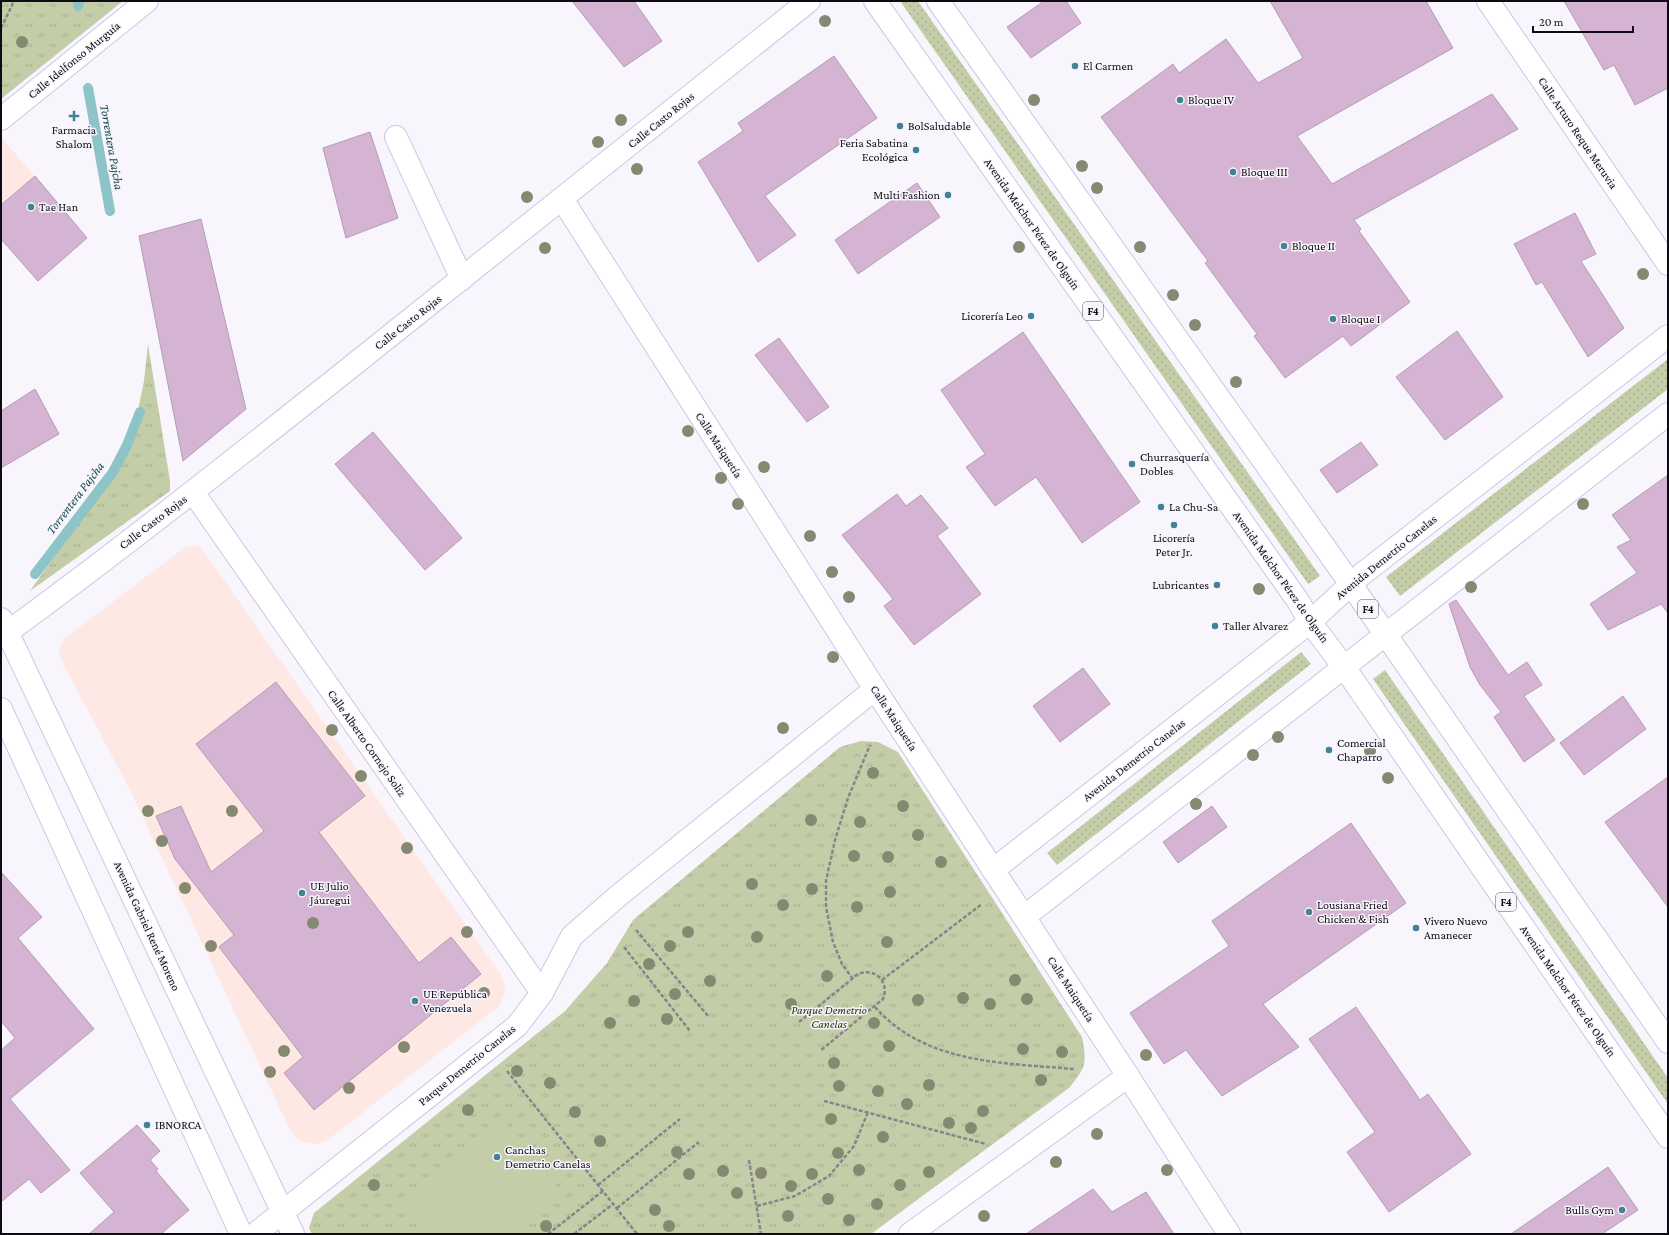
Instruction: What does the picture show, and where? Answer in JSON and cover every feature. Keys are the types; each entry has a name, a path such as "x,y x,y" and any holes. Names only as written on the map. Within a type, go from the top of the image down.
{"main road":[{"name":"Calle Idelfonso Murguía","path":"1,119 146,1"},
{"name":"Calle Casto Rojas","path":"3,629 193,492 809,1"},
{"name":"Avenida Melchor Pérez de Olguín","path":"875,1 1298,601 1310,622 1344,667 1668,1137"},
{"name":"F4","path":"938,1 1350,583 1668,1042"},
{"name":"Calle Arturo Reque Meruvia","path":"1488,1 1668,264"},
{"path":"396,137 462,279"},
{"name":"Calle Maiquetía","path":"562,199 875,689 1230,1234"},
{"name":"Avenida Demetrio Canelas","path":"993,870 1310,622 1350,583 1668,336"},
{"path":"1024,917 1668,414"},
{"name":"Calle Alberto Cornejo Soliz","path":"193,492 542,993"},
{"name":"Avenida Gabriel René Moreno","path":"3,629 293,1234"},
{"name":"Parque Demetrio Canelas","path":"255,1234 516,1026 542,993 572,936 618,896 875,689"},
{"path":"1,709 241,1234"},
{"path":"910,1234 1128,1076"}],"path":[{"path":"1,28 14,1"},
{"path":"853,979 842,964 833,942 826,907 826,882 835,840 848,798 870,745"},
{"path":"882,980 985,901"},
{"path":"636,930 708,1016"},
{"path":"624,948 690,1031"},
{"path":"799,1022 863,972 875,974 882,980 885,988 883,999 820,1051"},
{"path":"875,1007 892,1024 910,1036 941,1051 971,1059 1074,1069"},
{"path":"504,1068 637,1234"},
{"path":"824,1101 987,1144"},
{"path":"757,1206 796,1196 829,1176 854,1146 868,1112"},
{"path":"598,1185 680,1119"},
{"path":"617,1208 699,1142"},
{"path":"749,1160 761,1234"},
{"path":"548,1234 603,1191"},
{"path":"574,1234 613,1204"}],"shaded area":[{"name":"Tae Han","path":"1,137 87,238 38,281 1,239"},
{"path":"200,546 501,975 506,990 499,1006 329,1139 317,1144 302,1142 291,1132 130,790 58,654 64,639 185,547"}],"green space":[{"path":"1,1 123,1 1,99"},
{"path":"900,1 918,1 1320,576 1308,584"},
{"path":"148,344 170,481 170,491 30,591 113,473 127,448 136,420 144,381"},
{"path":"1668,359 1668,389 1400,596 1386,577"},
{"path":"1301,652 1311,664 1057,865 1047,853"},
{"path":"1385,670 1668,1078 1668,1104 1373,679"},
{"name":"Parque Demetrio Canelas","path":"861,741 878,742 898,752 1082,1037 1085,1059 1084,1065 1079,1075 1069,1088 871,1234 312,1234 309,1228 314,1213 565,1011 607,963 633,920 840,747"},
{"name":"Canchas Demetrio Canelas","path":"504,1122 561,1192 509,1234 424,1234 401,1207"}],"building":[{"path":"572,1 634,1 662,41 624,67"},
{"path":"1044,1 1066,1 1081,23 1031,58 1007,27"},
{"path":"1270,1 1426,1 1453,48 1297,136 1332,184 1492,94 1518,129 1354,220 1361,229 1359,231 1410,302 1351,346 1343,336 1285,378 1254,336 1257,334 1205,263 1208,261 1101,117 1173,64 1179,73 1226,39 1258,83 1303,58"},
{"path":"1564,1 1668,1 1668,88 1635,105 1614,65 1604,70"},
{"path":"834,56 877,118 765,196 796,235 758,262 698,162 743,131 738,123"},
{"path":"370,132 398,218 346,238 323,148"},
{"name":"Tae Han","path":"35,176 87,238 38,281 1,239 1,205"},
{"path":"917,183 940,217 858,274 835,240"},
{"path":"1575,213 1596,254 1581,261 1624,328 1588,357 1542,282 1536,285 1514,244"},
{"path":"201,219 246,409 183,461 139,236"},
{"path":"1457,331 1503,397 1445,440 1396,377"},
{"path":"1023,332 1140,502 1082,543 1036,477 995,506 966,467 985,454 941,390"},
{"path":"779,338 829,407 807,422 755,355"},
{"path":"35,389 59,434 1,468 1,411"},
{"path":"373,432 462,538 425,570 335,464"},
{"path":"1361,442 1378,465 1337,493 1320,470"},
{"path":"1668,475 1668,613 1661,604 1608,630 1590,604 1637,573 1617,547 1631,540 1612,515"},
{"path":"897,494 906,506 921,495 948,528 937,536 981,594 914,645 884,606 893,599 842,535"},
{"path":"1456,600 1508,675 1527,662 1542,685 1524,696 1555,740 1524,762 1494,717 1501,712 1480,685 1470,667 1449,604"},
{"path":"1083,668 1110,704 1060,742 1033,706"},
{"path":"276,682 365,796 319,832 419,963 451,937 481,974 314,1110 284,1073 303,1057 219,947 234,935 175,859 156,816 181,806 211,872 264,831 196,744"},
{"path":"1623,696 1646,729 1584,775 1560,743"},
{"path":"1668,777 1668,907 1605,822"},
{"path":"1212,806 1227,827 1178,863 1163,842"},
{"path":"1351,823 1406,903 1263,1004 1299,1047 1222,1096 1186,1050 1164,1064 1130,1013 1229,946 1212,921"},
{"path":"1,872 42,917 18,938 94,1029 10,1099 70,1170 41,1193 29,1179 1,1202 1,1050 15,1038 1,1021"},
{"path":"1356,1007 1420,1100 1428,1094 1471,1154 1389,1212 1347,1152 1375,1132 1309,1039"},
{"path":"137,1125 160,1151 150,1160 158,1169 156,1171 189,1210 161,1234 89,1234 114,1212 80,1173"},
{"path":"1608,1167 1638,1210 1602,1234 1511,1234"},
{"path":"1093,1189 1112,1212 1146,1192 1174,1234 1026,1234"}],"waterway":[{"name":"Torrentera Pajcha","path":"78,6 79,1"},
{"name":"Torrentera Pajcha","path":"88,88 110,211"},
{"name":"Torrentera Pajcha","path":"35,574 113,472 127,445 140,412"}],"place":[{"name":"El Carmen","path":"1075,66"},
{"name":"Bloque IV","path":"1180,100"},
{"name":"Farmacia Shalom","path":"74,116"},
{"name":"BolSaludable","path":"900,126"},
{"name":"Feria Sabatina Ecológica","path":"916,150"},
{"name":"Bloque III","path":"1233,172"},
{"name":"Multi Fashion","path":"948,195"},
{"name":"Tae Han","path":"31,207"},
{"name":"Bloque II","path":"1284,246"},
{"name":"Licorería Leo","path":"1031,316"},
{"name":"Bloque I","path":"1333,319"},
{"name":"Churrasquería Dobles","path":"1132,464"},
{"name":"La Chu-Sa","path":"1161,507"},
{"name":"Licorería Peter Jr.","path":"1174,525"},
{"name":"Lubricantes","path":"1217,585"},
{"name":"Taller Alvarez","path":"1215,626"},
{"name":"Comercial Chaparro","path":"1329,750"},
{"name":"UE Julio Jáuregui","path":"302,893"},
{"name":"Lousiana Fried Chicken & Fish","path":"1309,912"},
{"name":"Vivero Nuevo Amanecer","path":"1416,928"},
{"name":"UE República Venezuela","path":"415,1001"},
{"name":"IBNORCA","path":"147,1125"},
{"name":"Canchas Demetrio Canelas","path":"497,1157"},
{"name":"Bulls Gym","path":"1622,1210"}]}
